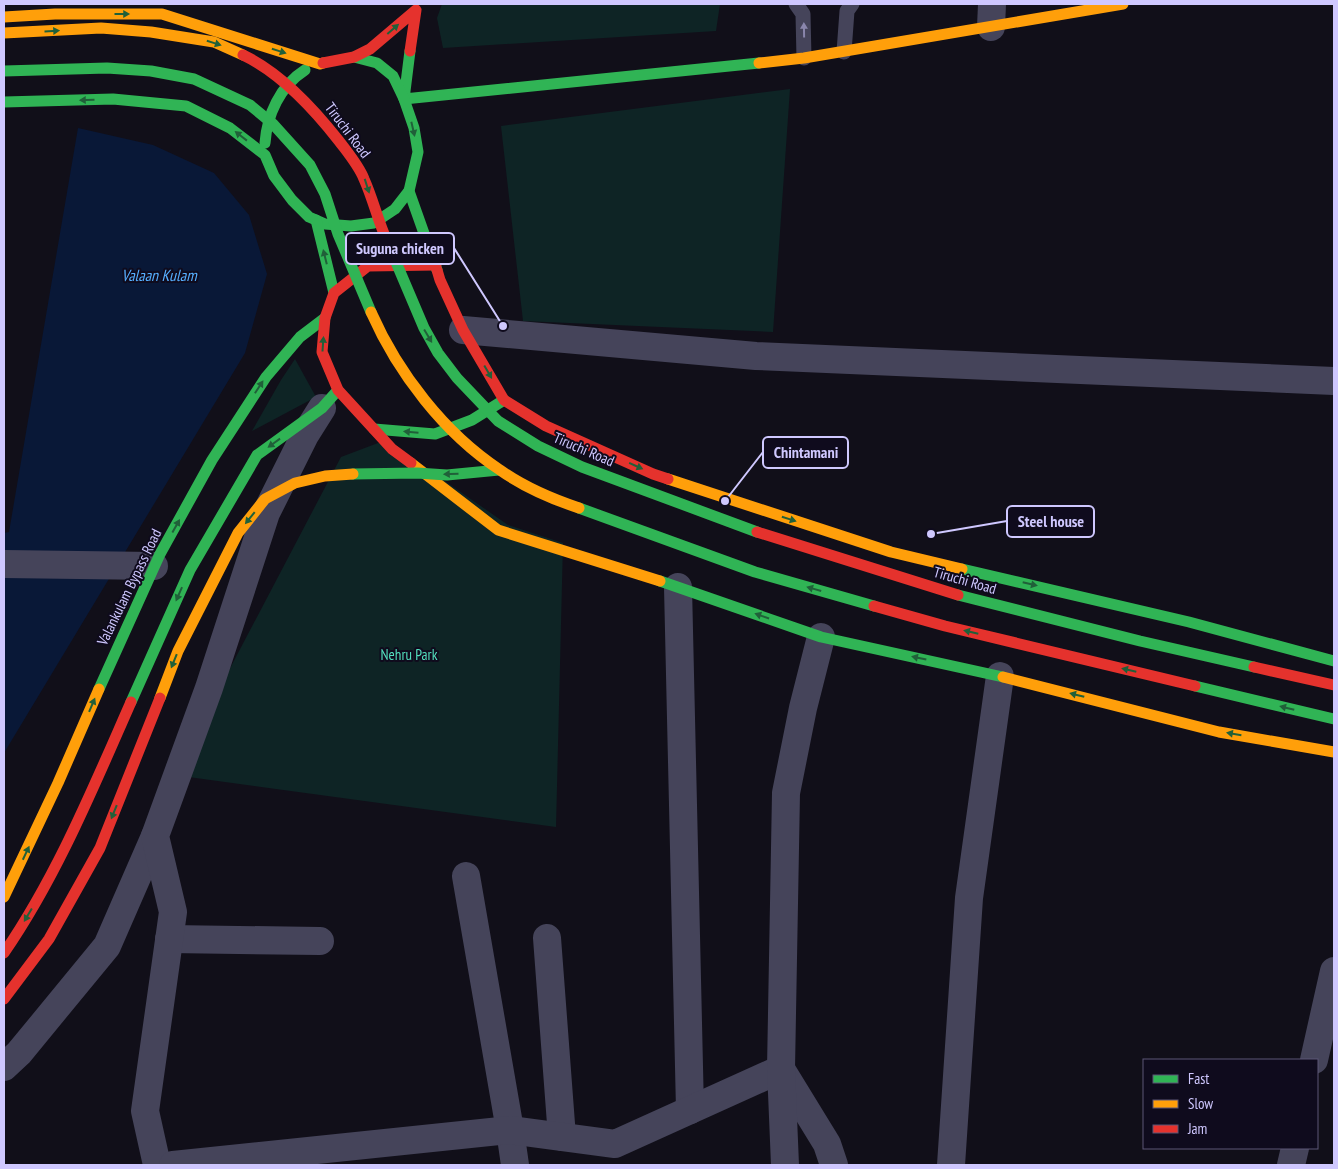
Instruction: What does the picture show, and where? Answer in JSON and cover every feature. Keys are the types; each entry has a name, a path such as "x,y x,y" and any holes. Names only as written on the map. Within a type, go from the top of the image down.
{"main road":[{"path":"404,99 804,58 844,52 991,15 1123,4"},
{"path":"404,99 416,7"},
{"path":"354,57 377,63 393,76 404,99 414,128 418,152 409,191 395,209 374,223 351,226 325,224 309,217 292,200 274,176 265,155 265,134 270,115 278,98 302,71 320,64 354,57 370,49 416,7"},
{"path":"4,17 55,14 162,14 320,64"},
{"name":"Tiruchi Road","path":"4,34 101,28 151,32 214,42 253,60 288,86 318,113 350,155 364,178 380,225 424,328 438,353 457,378 498,420 538,446 582,467 763,534 952,593 1140,641 1334,685"},
{"path":"4,71 107,68 151,71 194,79 250,105 258,111 274,124 310,165 325,194 338,234 384,341 406,375 433,410 475,451 499,470 522,484 564,503 756,572 945,626 1334,719"},
{"path":"4,102 113,99 186,106 230,128 265,155"},
{"path":"409,191 440,280 463,330 504,400 546,426 654,474 891,552 1188,622 1334,661"},
{"path":"316,220 334,293"},
{"path":"436,265 368,266 334,293 325,318 322,352 330,399 374,429 392,449 498,530 678,587 821,637 1000,676 1219,732 1334,752"},
{"name":"Valankulam Bypass Road","path":"4,897 58,783 154,566 212,460 266,377 300,337 325,318"},
{"path":"4,953 46,885 84,807 190,570 257,455 330,399"},
{"path":"374,429 435,434 472,420 504,400"},
{"path":"4,999 49,939 100,848 178,651 238,533 265,499 295,483 325,476 384,473 447,475 499,470"}],"street":[{"path":"463,330 756,356 1334,381"},
{"path":"4,1067 19,1053 107,946 155,836 209,688 266,513 304,435 330,399"},
{"path":"4,564 154,566"},
{"path":"678,587 690,1110"},
{"path":"784,1165 781,1068 786,793 821,637"},
{"path":"951,1165 969,898 1000,676"},
{"path":"155,836 173,912 145,1111 157,1165"},
{"path":"466,876 515,1165"},
{"path":"546,938 562,1137"},
{"path":"169,939 320,941"},
{"path":"1314,1059 1334,971"},
{"path":"173,1165 510,1130 562,1137 616,1155 690,1110 781,1068"},
{"path":"781,1068 827,1144 834,1165"},
{"path":"1291,1165 1295,1149"}],"lane":[{"path":"796,4 803,14 804,58"},
{"path":"844,52 847,11 852,4"}],"green space":[{"path":"442,4 720,4 716,31 443,48 437,18"},
{"path":"790,89 773,332 523,321 501,126"},
{"path":"295,359 316,397 252,431 281,380"},
{"name":"Nehru Park","path":"386,440 508,525 563,543 556,827 174,775 341,457"}],"water":[{"name":"Valaan Kulam","path":"78,128 153,145 214,173 249,215 267,274 245,353 4,753 4,533 9,532"}],"traffic: fast":[{"path":"410,51 404,99 759,63"},
{"path":"354,57 377,63 393,76 404,99 414,128 418,152 409,191 437,270"},
{"path":"4,71 107,68 151,71 194,79 250,105 273,124 310,165 325,194 338,234 371,312"},
{"path":"265,143 266,132 276,102 288,84 305,70"},
{"path":"4,102 113,99 186,106 230,128 265,155 274,176 292,200 309,217 325,224 351,226 374,223 395,209 409,191"},
{"path":"316,220 334,293"},
{"path":"387,241 424,328 438,353 457,378 498,421 538,446 582,467 757,532"},
{"path":"99,689 160,554 212,460 266,377 300,337 325,318"},
{"path":"131,702 190,570 257,455 322,408 338,390"},
{"path":"374,429 435,434 472,420 504,400"},
{"path":"353,474 417,473 447,475 499,470"},
{"path":"579,508 755,572 874,606"},
{"path":"962,569 1189,622 1334,661"},
{"path":"660,581 821,637 1003,677"},
{"path":"958,595 1140,641 1254,667"},
{"path":"1195,686 1334,719"}],"traffic: slow":[{"path":"759,63 804,58 1123,4"},
{"path":"4,17 55,14 162,14 320,64 323,63"},
{"path":"4,33 101,28 151,32 214,42 243,55"},
{"path":"371,312 382,335 409,379 442,420 460,438 479,455 519,482 548,497 579,508"},
{"path":"411,463 498,530 660,581"},
{"path":"160,698 178,651 238,533 265,499 295,483 325,476 353,474"},
{"path":"668,479 891,552 962,569"},
{"path":"1003,677 1219,732 1334,752"},
{"path":"4,897 58,783 99,689"}],"traffic: jam":[{"path":"323,63 354,57 370,49 416,10 410,51"},
{"path":"243,55 271,72 296,93 339,141 362,174 387,241"},
{"path":"411,463 392,449 338,390 322,352 325,318 334,293 368,266 436,265"},
{"path":"437,270 463,330 504,400 546,426 668,479"},
{"path":"757,532 958,595"},
{"path":"874,606 945,626 1195,686"},
{"path":"1254,667 1334,685"},
{"path":"4,999 49,939 100,848 160,698"},
{"path":"4,953 41,893 73,831 131,702"}],"place":[{"name":"Suguna chicken","path":"503,326"},
{"name":"Chintamani","path":"725,501"},
{"name":"Steel house","path":"931,534"}]}
